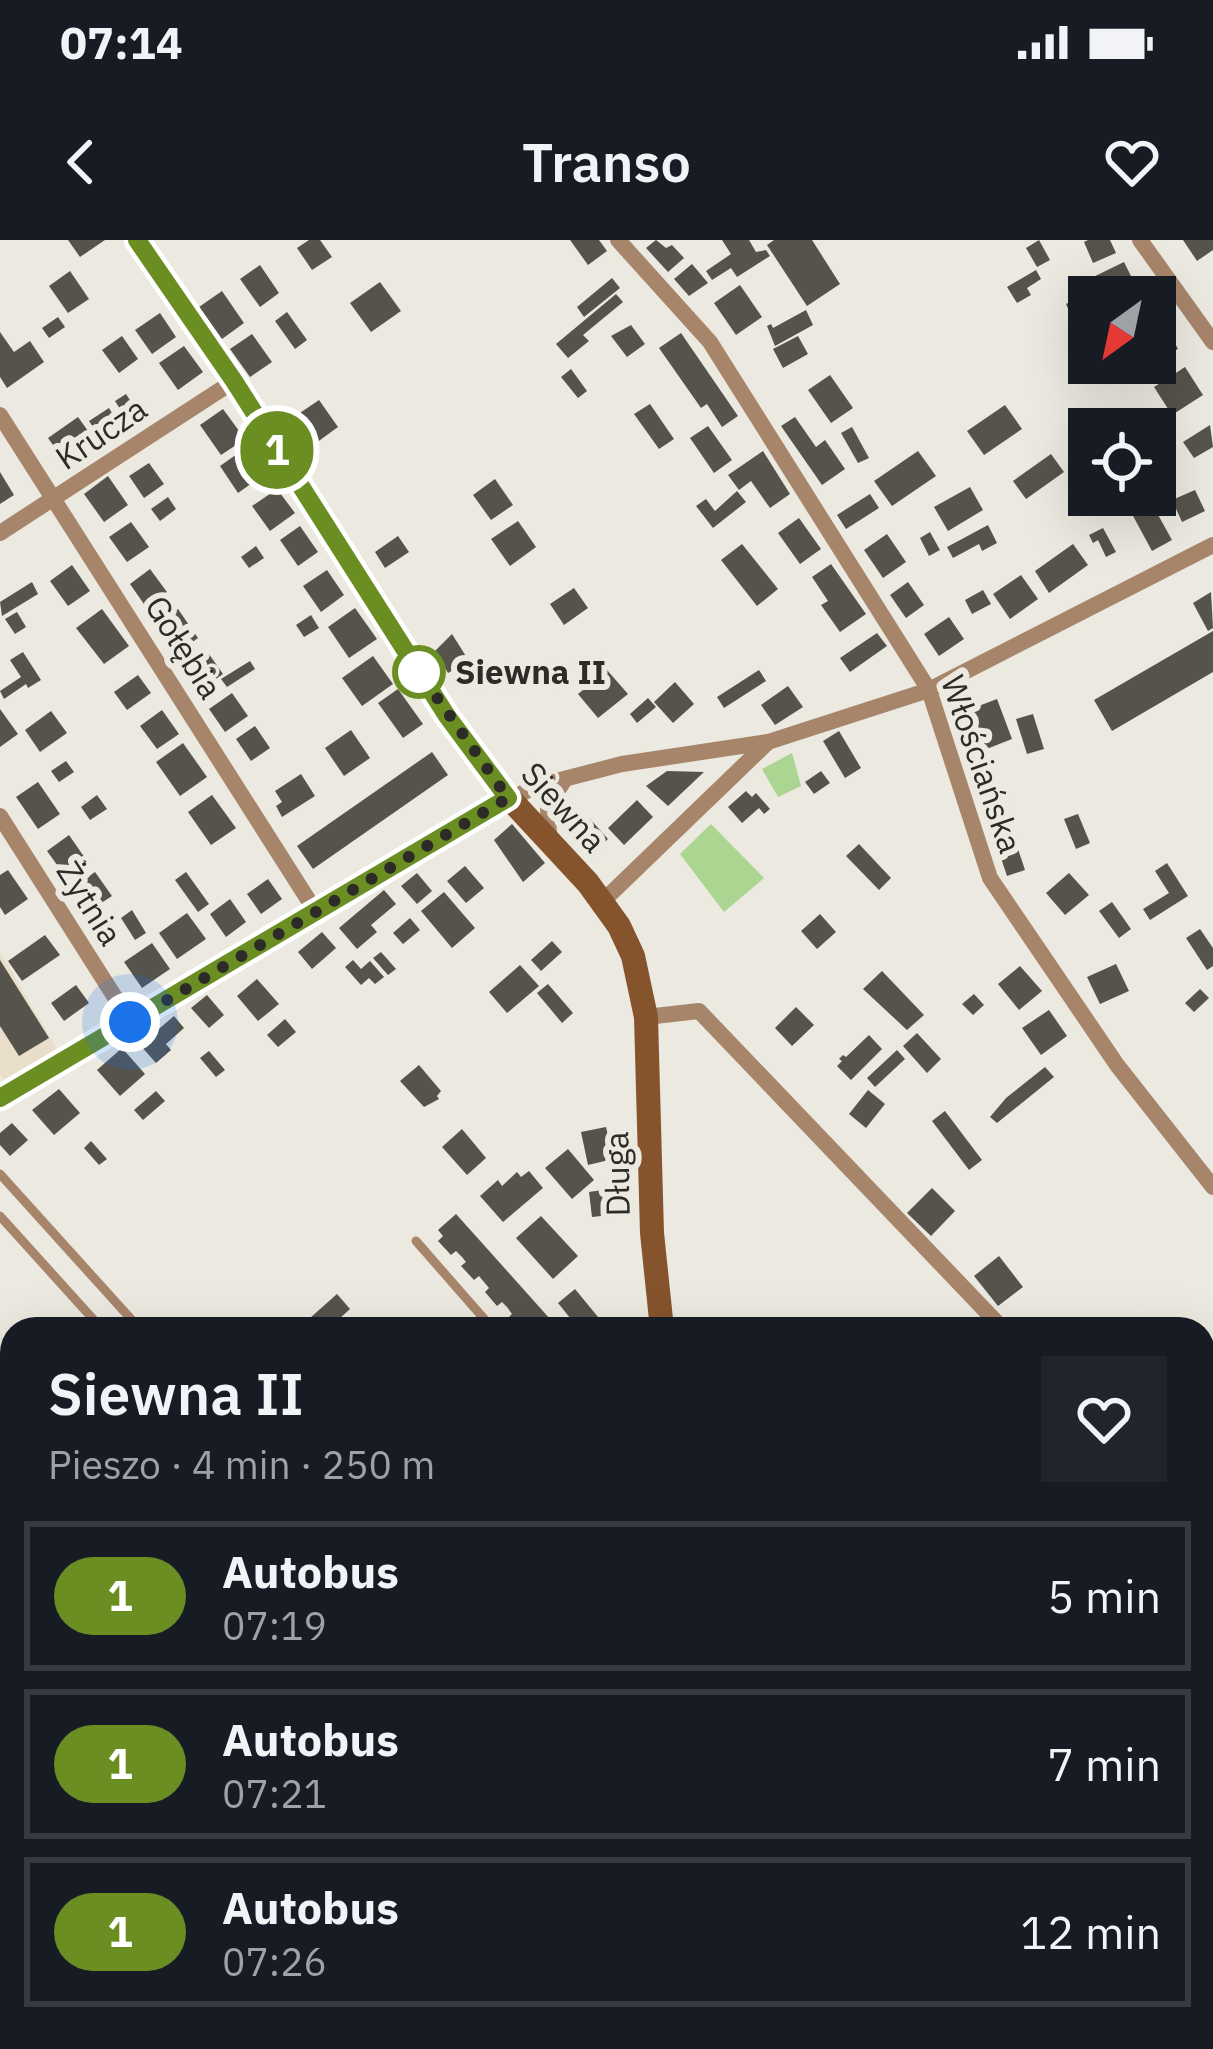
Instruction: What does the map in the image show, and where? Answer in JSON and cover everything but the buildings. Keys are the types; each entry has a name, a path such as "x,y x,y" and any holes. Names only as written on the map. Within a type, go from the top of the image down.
{"street":[{"name":"Siewna","path":"138,240 234,381 447,716 508,798 603,901 633,956 646,1017"},
{"name":"Włościańska","path":"618,240 710,343 929,690 990,878 1117,1065 1213,1187"},
{"path":"1140,240 1213,342"},
{"name":"Krucza","path":"0,533 234,381"},
{"name":"Gołębia","path":"0,415 316,912"},
{"path":"0,1098 508,798 622,764 768,742 929,690 1213,545"},
{"path":"603,901 768,742"},
{"path":"550,842 548,806 565,779"},
{"name":"Żytnia","path":"0,816 130,1022"},
{"path":"646,1017 699,1011 992,1317"},
{"name":"Długa","path":"646,1017 652,1234 661,1317"}],"lane":[{"path":"0,1174 129,1317"},
{"path":"0,1216 91,1317"},
{"path":"416,1241 483,1317"}],"shaded area":[{"path":"0,952 57,1049 4,1081 0,1074"}],"green space":[{"path":"792,753 801,786 778,797 762,769"},
{"path":"711,824 764,878 724,912 680,854"}],"bus line":[{"name":"1","path":"0,1098 508,798 447,716 234,381 137,240"}],"place":[{"name":"Siewna II","path":"419,672"}],"route":[{"path":"130,1022 508,798 419,672"}]}
